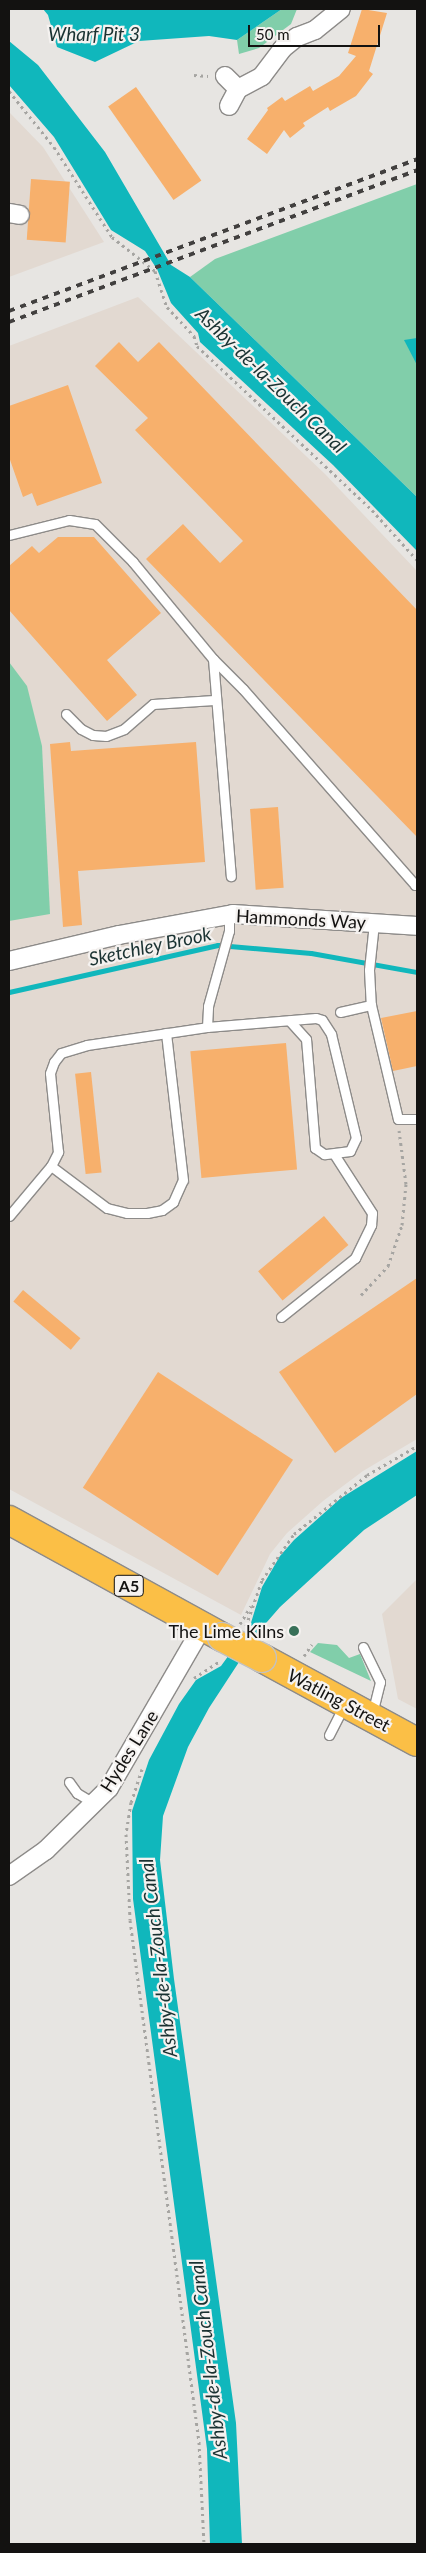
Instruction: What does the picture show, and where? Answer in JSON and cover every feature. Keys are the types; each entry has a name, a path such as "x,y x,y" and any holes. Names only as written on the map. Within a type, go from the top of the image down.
{"highway":[{"name":"A5","path":"9,1520 226,1634"},
{"name":"Watling Street","path":"226,1634 262,1658 417,1742"}],"street":[{"path":"229,106 238,89 262,76 282,49 297,37 315,30 341,9"},
{"path":"225,76 238,89"},
{"name":"Hammonds Way","path":"9,961 119,935 290,915 373,930 417,926"},
{"name":"Hydes Lane","path":"9,1876 46,1850 95,1804 226,1634"}],"lane":[{"path":"9,535 69,520 95,524 133,562 213,659 243,689 415,885 417,884"},
{"path":"213,659 214,700 231,876"},
{"path":"66,714 80,729 93,735 106,736 124,729 153,704 214,700"},
{"path":"207,1027 208,1006 222,957 229,922"},
{"path":"373,930 369,970 371,1005 398,1119 417,1119"},
{"path":"340,1012 371,1005"},
{"path":"9,1216 51,1166 58,1152 50,1073 62,1053 87,1045 207,1027 289,1020 322,1020 331,1034 356,1138 350,1151 334,1154 318,1152 315,1148 306,1038 289,1020"},
{"path":"51,1166 107,1208 127,1213 147,1213 162,1210 173,1202 183,1180 166,1033"},
{"path":"281,1317 355,1258 371,1225 372,1213 334,1154"},
{"path":"362,1647 380,1682 371,1717"},
{"path":"328,1735 346,1703"},
{"path":"69,1782 77,1793 95,1804"}],"path":[{"path":"9,92 54,147 112,237 155,271 167,306 194,336 197,346 335,474 417,560"},
{"path":"361,1295 388,1266 402,1225 406,1184 398,1119"},
{"path":"191,1680 219,1663 226,1634 252,1604 276,1556 294,1534 367,1475 417,1446"},
{"path":"226,1634 250,1616 252,1604"},
{"path":"302,1658 312,1644"},
{"path":"143,1766 131,1802 126,1834 130,1920 199,2442 204,2544"}],"shaded area":[{"path":"9,112 43,147 104,242 9,277"},
{"path":"138,297 325,474 417,571 417,1439 363,1471 323,1501 287,1533 270,1554 241,1615 9,1489 9,346"},
{"path":"417,1579 417,1709 398,1699 382,1614"}],"green space":[{"path":"282,9 297,9 291,24 259,48 239,54 237,40"},
{"path":"417,184 417,497 190,277 215,259"},
{"path":"9,662 27,686 42,746 50,914 9,921"},
{"path":"318,1643 337,1645 349,1658 360,1654 371,1681 310,1652"}],"water":[{"name":"Wharf Pit 3","path":"43,9 282,9 237,40 209,36 139,41 95,62 57,47 48,15"},
{"name":"Ashby-de-la-Zouch Canal","path":"9,41 38,65 105,152 171,265 190,277 417,497 417,551 333,465 200,342 198,333 171,303 157,269 145,251 111,230 54,137 9,85"},
{"path":"417,338 417,365 404,340"},
{"name":"Ashby-de-la-Zouch Canal","path":"417,1451 417,1495 364,1530 280,1607 260,1630 209,1708 188,1747 163,1816 160,1860 174,1979 236,2423 242,2544 210,2544 207,2449 133,1899 132,1811 149,1760 179,1704 196,1680 221,1666 250,1626 262,1587 280,1556 294,1540 341,1498"}],"building":[{"path":"362,9 387,13 369,71 373,74 356,96 330,111 328,107 303,123 305,126 290,138 284,130 267,154 247,139 268,110 267,108 282,97 285,101 310,86 313,91 339,76 356,56 348,53"},
{"path":"136,87 201,180 174,200 108,107"},
{"path":"31,179 70,182 66,243 27,240"},
{"path":"119,342 138,362 159,342 417,610 417,837 146,559 183,524 220,563 243,541 135,430 148,418 95,366"},
{"path":"68,385 102,483 37,506 32,493 23,497 9,457 9,406"},
{"path":"58,537 94,537 161,613 107,660 137,695 107,721 9,610 9,566 32,546 39,553"},
{"path":"70,742 71,751 196,742 205,862 78,871 82,925 63,927 50,744"},
{"path":"278,807 284,888 256,890 250,809"},
{"path":"417,1011 417,1066 393,1071 381,1018"},
{"path":"286,1043 297,1170 201,1178 190,1051"},
{"path":"91,1072 102,1172 86,1174 75,1074"},
{"path":"324,1216 348,1245 283,1300 258,1271"},
{"path":"417,1278 417,1394 335,1453 279,1372"},
{"path":"23,1290 80,1338 71,1350 13,1301"},
{"path":"158,1372 293,1460 218,1575 83,1488"}],"waterway":[{"name":"Sketchley Brook","path":"9,992 218,945 311,953 417,972"}],"railway":[{"path":"9,311 417,159"},
{"path":"9,322 417,170"}],"place":[{"name":"The Lime Kilns","path":"294,1631"}]}
